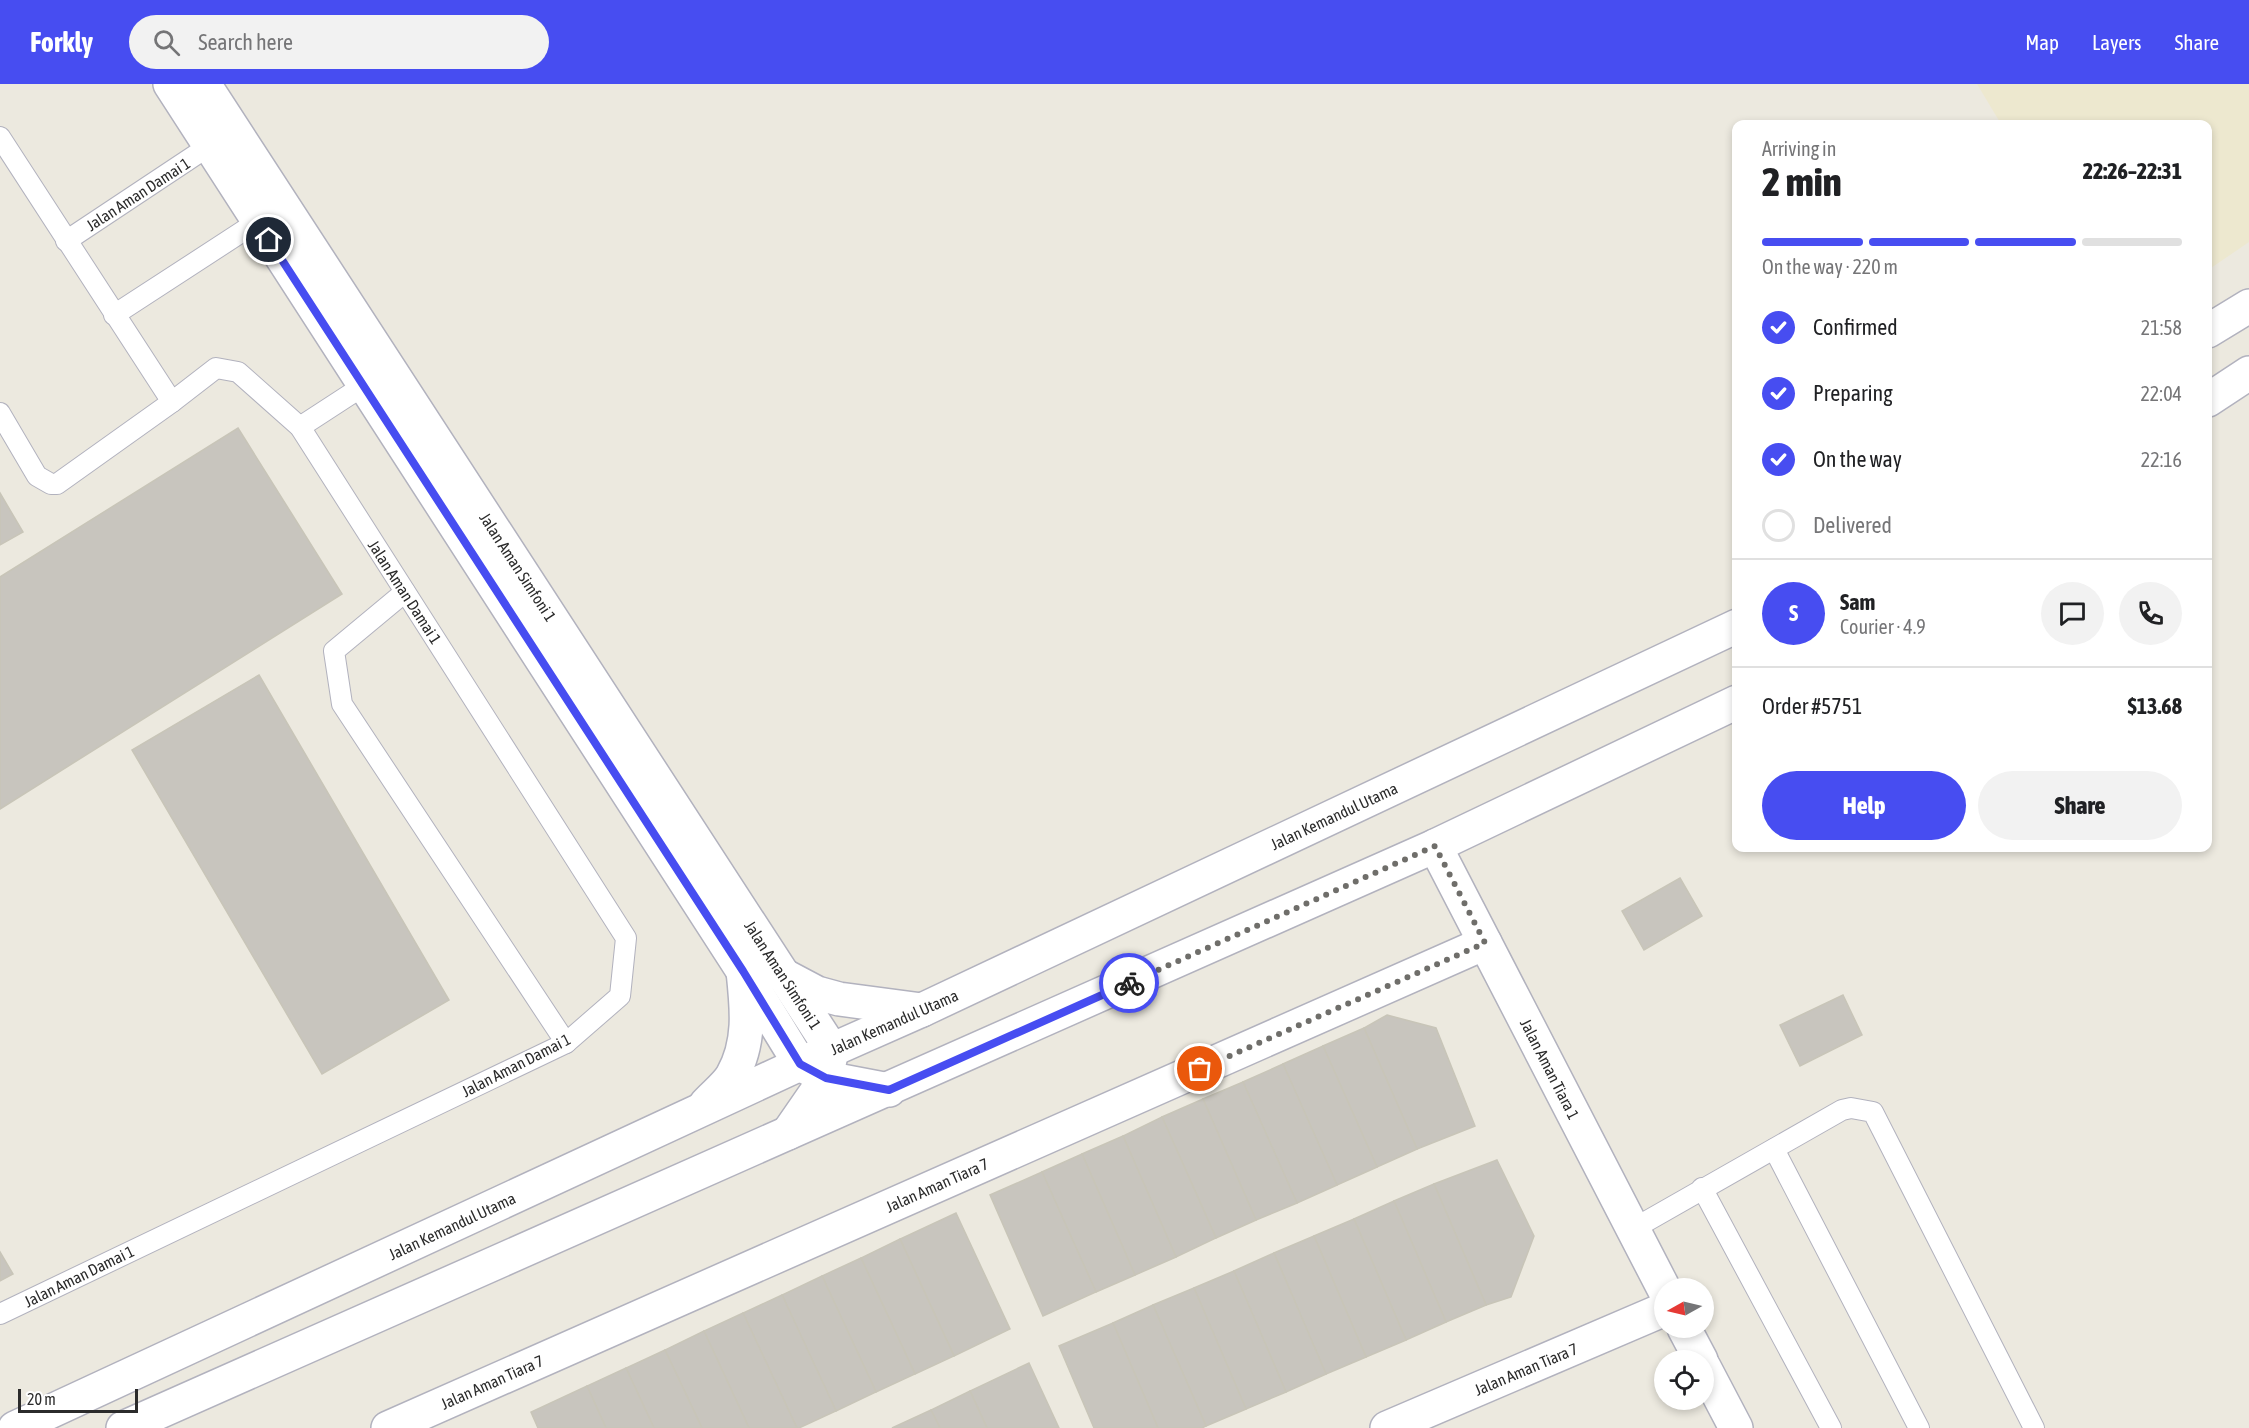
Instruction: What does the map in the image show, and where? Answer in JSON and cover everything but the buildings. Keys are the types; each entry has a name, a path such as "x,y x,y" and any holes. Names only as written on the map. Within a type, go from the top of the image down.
{"street":[{"name":"Jalan Aman Simfoni 1","path":"170,84 257,222 743,971 819,1064"},
{"name":"Jalan Aman Simfoni 1","path":"204,84 783,975 819,1064"},
{"path":"2212,329 2249,306"},
{"path":"2212,397 2249,373"},
{"name":"Jalan Kemandul Utama","path":"15,1428 699,1112 819,1064 922,1010 1732,628"},
{"path":"123,1428 1435,846 1732,704"},
{"name":"Jalan Aman Tiara 1","path":"1435,846 1658,1278"},
{"name":"Jalan Aman Tiara 7","path":"388,1428 1485,943"},
{"path":"699,1112 731,1078 744,1048 748,1017 743,971"},
{"path":"783,975 817,993 839,999 922,1010"},
{"path":"788,1133 819,1064 889,1090"},
{"name":"Jalan Aman Tiara 7","path":"1388,1428 1654,1314"},
{"path":"1714,1386 1736,1428"}],"lane":[{"path":"0,138 172,402"},
{"name":"Jalan Aman Damai 1","path":"66,241 209,146"},
{"path":"114,315 257,222"},
{"name":"Jalan Aman Damai 1","path":"0,413 37,476 51,484 57,484 216,368 238,372 300,427 626,938 620,996 566,1043 0,1314"},
{"path":"300,427 363,386"},
{"path":"405,592 334,651 342,704 566,1043"},
{"path":"1633,1229 1842,1110 1851,1108 1873,1112 2034,1428"},
{"path":"1774,1149 1919,1428"},
{"path":"1702,1188 1831,1428"}],"shaded area":[{"path":"1977,84 2249,84 2249,242 2212,267 2212,120 1999,120"}],"way so far":[{"path":"1129,983 1435,846 1485,943 1200,1069"}],"route":[{"path":"269,240 743,971 800,1064 826,1078 889,1090 1129,983"}]}
